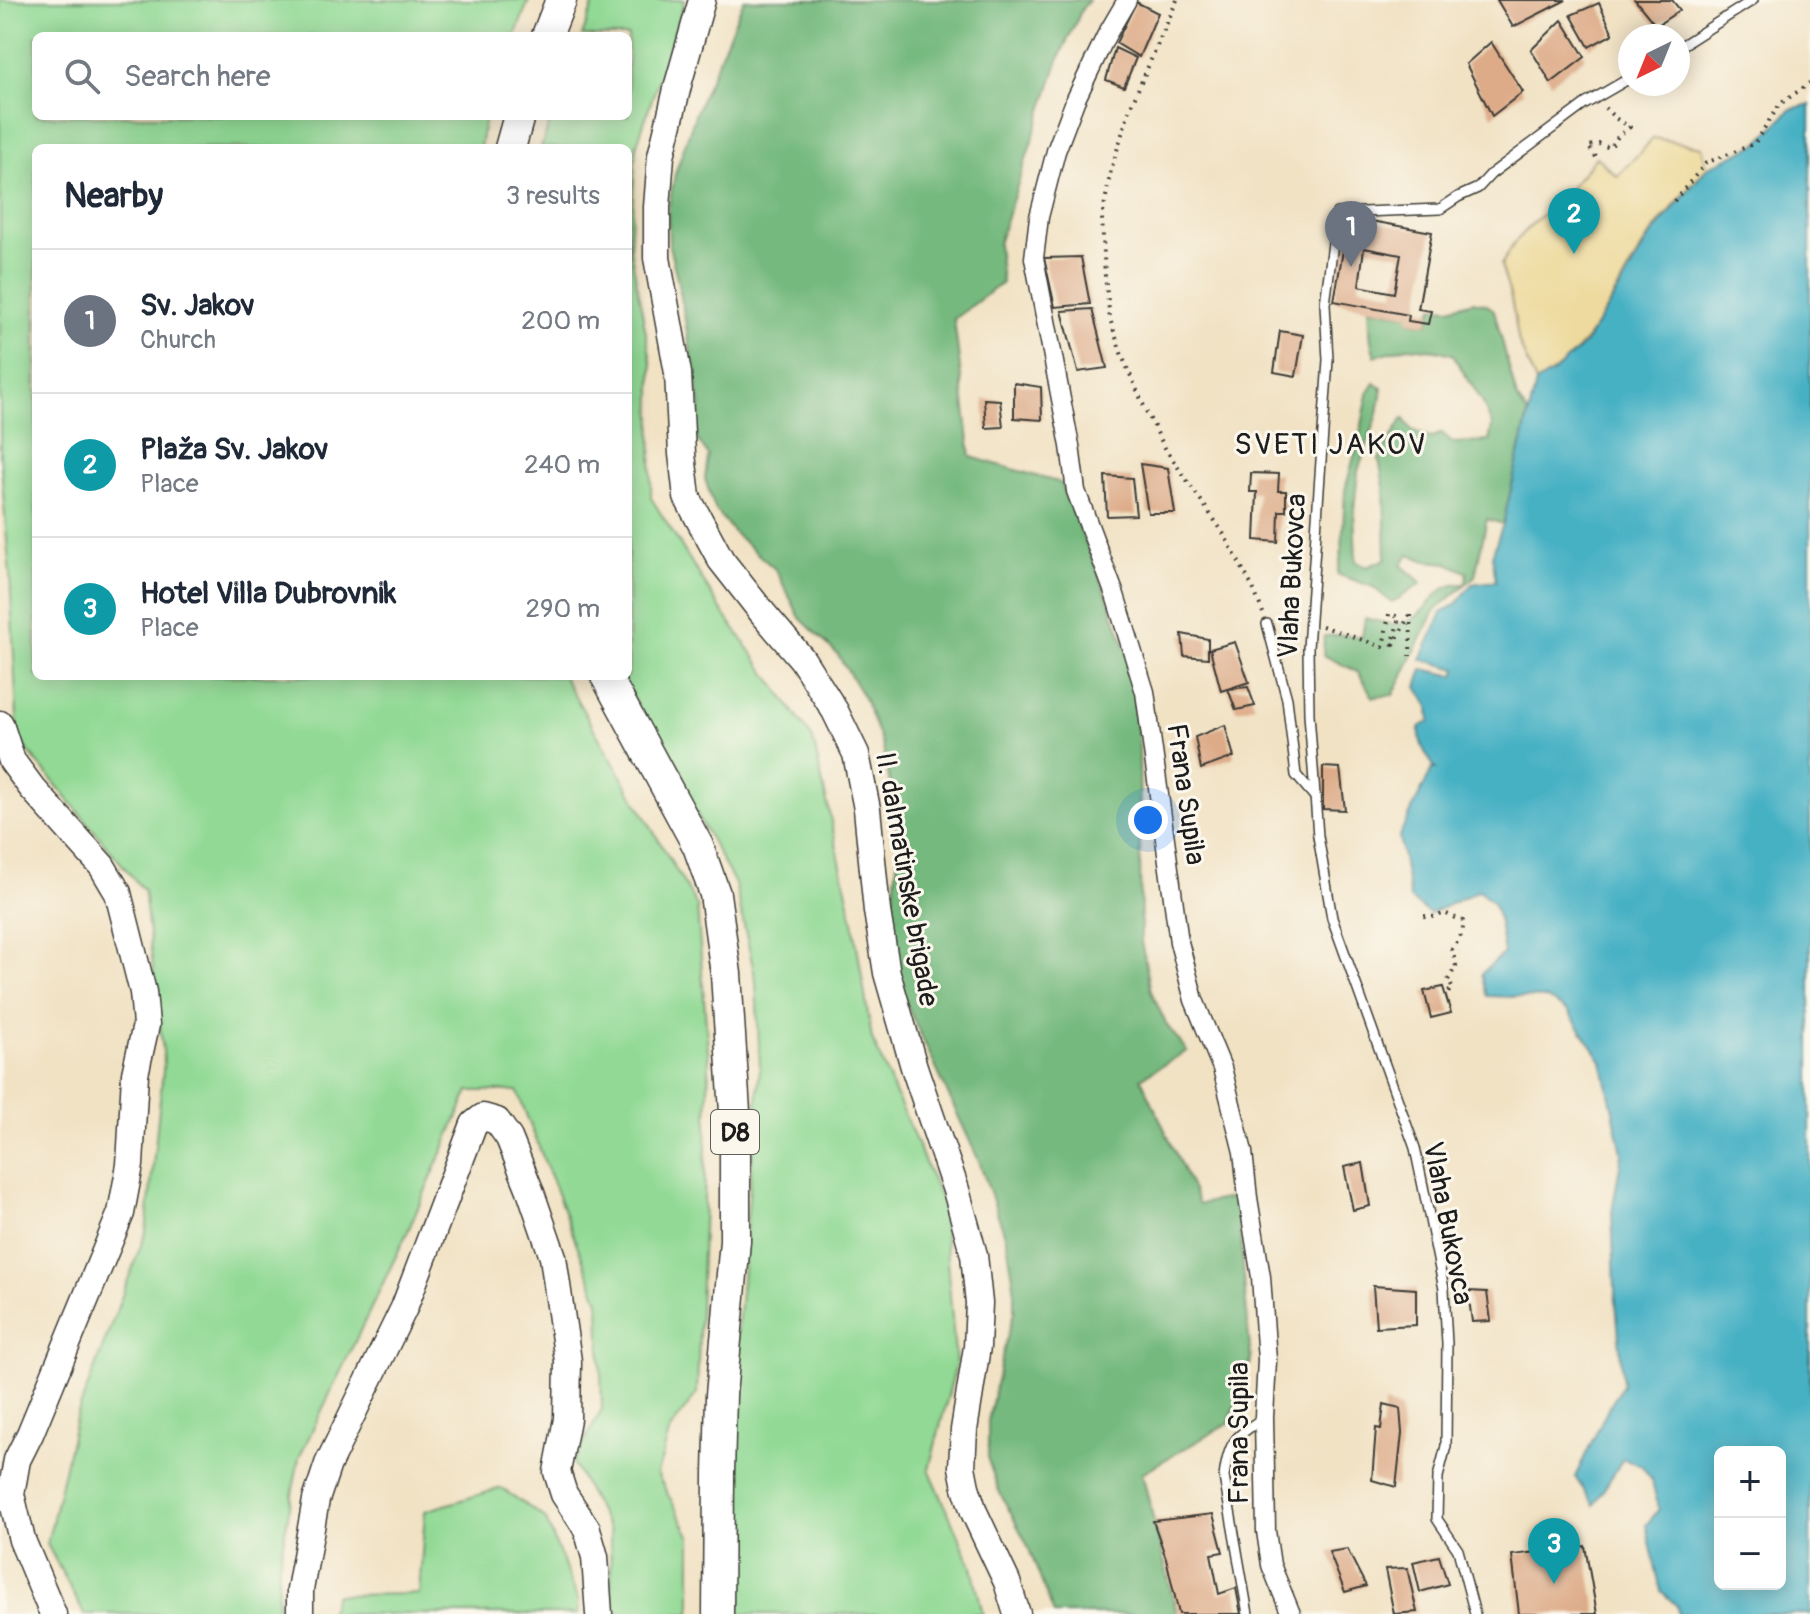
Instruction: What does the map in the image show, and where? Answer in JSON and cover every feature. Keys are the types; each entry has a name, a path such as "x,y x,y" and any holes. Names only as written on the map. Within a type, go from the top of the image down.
{"main road":[{"path":"549,32 561,0"},
{"path":"511,144 518,120"},
{"name":"D8","path":"608,680 698,846 715,894 726,974 735,1112 735,1241 721,1395 718,1614"}],"street":[{"name":"II. dalmatinske brigade","path":"702,0 661,156 657,207 657,258 678,373 687,497 721,560 811,672 856,754 867,809 877,911 887,973 974,1255 979,1303 977,1347 964,1430 962,1467 974,1512 1007,1582 1017,1614"},
{"name":"Frana Supila","path":"1127,0 1075,101 1056,151 1039,217 1034,258 1057,372 1076,491 1115,595 1145,692 1179,942 1194,1000 1222,1068 1243,1152 1261,1277 1267,1360 1264,1417 1268,1542 1271,1565 1291,1614"},
{"path":"0,724 12,761 102,866 118,893 143,992 146,1025 135,1074 130,1165 121,1213 17,1460 11,1494 22,1540 53,1614"},
{"path":"300,1614 300,1590 316,1500 328,1464 404,1308 474,1124 483,1117 497,1121 509,1138 553,1257 568,1361 567,1419 557,1472 564,1494 587,1529 595,1557 599,1614"}],"lane":[{"path":"1690,40 1753,0"},
{"name":"Vlaha Bukovca","path":"1475,1614 1458,1550 1437,1519 1438,1477 1446,1446 1447,1344 1444,1289 1432,1225 1415,1148 1332,918 1318,836 1309,714 1308,648 1328,360 1325,304 1337,213 1440,209 1478,188 1491,174 1595,98 1618,85"},
{"name":"Vlaha Bukovca","path":"1267,624 1287,699 1296,775 1315,797"},
{"path":"1248,1614 1224,1477 1226,1458 1234,1439 1264,1417"}],"path":[{"name":"Vlaha Bukovca","path":"1177,0 1130,108 1111,170 1102,218 1110,319 1122,356 1166,450 1222,531 1253,588 1267,624"},
{"path":"1674,201 1706,163 1754,144 1780,104 1810,83"},
{"path":"1595,98 1615,118 1630,127 1619,135 1610,148 1600,144 1588,146 1596,157"},
{"path":"1316,624 1383,647 1389,614 1399,617 1392,648 1411,612 1410,656"},
{"path":"1424,916 1436,917 1444,913 1463,921 1461,937 1452,949 1456,966 1448,980 1453,989 1445,994"}],"green space":[{"path":"0,0 529,0 517,32 32,32 32,120 484,120 481,144 32,144 32,680 565,680 697,906 709,1064 697,1393 670,1430 657,1474 691,1537 691,1614 612,1614 610,1532 573,1463 602,1409 599,1301 517,1091 469,1091 407,1233 299,1458 279,1564 277,1614 84,1614 47,1544 76,1418 146,1232 164,1061 144,891 18,739 0,455"},
{"path":"595,0 685,0 636,147 632,214 632,144 542,144 551,120 632,120 632,32 583,32"},
{"path":"744,0 1089,0 1060,56 998,244 1002,283 954,319 971,457 1061,483 1131,663 1139,747 1141,942 1151,991 1166,1024 1187,1051 1141,1078 1199,1204 1237,1197 1251,1361 1229,1423 1142,1473 1177,1614 1054,1614 1027,1544 999,1491 988,1460 988,1421 1014,1312 1014,1285 1007,1241 979,1161 893,975 891,912 899,849 883,747 864,698 838,655 800,618 776,570 735,534 715,509 705,479 708,455 695,436 700,404 669,246 668,210 675,174 696,112"},
{"path":"632,259 652,366 651,498 722,611 813,739 853,921 872,1039 942,1202 956,1365 929,1469 972,1567 983,1614 736,1614 737,1339 760,1068 756,981 735,884 623,680 632,680"},
{"path":"1473,301 1494,310 1517,398 1528,414 1503,524 1487,519 1475,576 1435,611 1393,695 1373,697 1358,672 1323,655 1324,636 1362,637 1365,618 1393,624 1408,621 1444,589 1465,584 1468,573 1448,563 1426,561 1409,554 1401,565 1422,583 1392,603 1373,587 1337,574 1342,550 1345,490 1368,394 1375,383 1382,388 1378,414 1358,471 1354,510 1356,561 1366,567 1386,559 1384,487 1379,459 1403,418 1412,430 1431,438 1442,433 1453,443 1489,441 1492,426 1482,401 1452,354 1408,347 1375,356 1369,308 1409,315 1409,321 1428,324 1433,307 1450,308"},
{"path":"501,1488 545,1518 578,1599 578,1614 329,1614 335,1595 419,1594 425,1511"}],"sand":[{"path":"1654,138 1702,147 1707,168 1647,239 1588,336 1557,369 1536,383 1519,343 1501,265 1515,242 1561,199 1596,157 1617,176"}],"water":[{"path":"1810,104 1810,1614 1678,1614 1677,1606 1661,1591 1646,1525 1659,1509 1651,1479 1642,1466 1623,1459 1594,1505 1575,1477 1606,1412 1623,1385 1612,1212 1622,1153 1602,1061 1568,1011 1545,998 1487,996 1481,974 1504,953 1493,903 1479,890 1430,914 1410,899 1399,836 1432,769 1436,769 1420,739 1420,727 1430,721 1429,707 1417,687 1423,669 1455,676 1457,669 1421,659 1442,613 1458,602 1472,584 1496,581 1492,555 1503,524 1536,383 1554,372 1585,343 1648,239 1707,168 1757,144 1791,109"}],"building":[{"path":"1497,0 1566,0 1513,27"},
{"path":"1635,0 1672,0 1680,10 1654,24"},
{"path":"1136,2 1158,13 1139,57 1116,43"},
{"path":"1599,3 1613,34 1589,47 1571,15"},
{"path":"1562,20 1585,57 1551,83 1531,50"},
{"path":"1491,42 1523,92 1492,116 1466,64"},
{"path":"1115,48 1136,58 1124,87 1106,80"},
{"path":"1349,217 1432,232 1418,309 1431,311 1428,324 1408,321 1409,315 1334,301","holes":["1364,248 1401,255 1394,293 1359,286"]},
{"path":"1081,257 1090,304 1055,307 1044,258"},
{"path":"1092,309 1107,368 1078,372 1062,311"},
{"path":"1280,331 1303,335 1296,376 1274,372"},
{"path":"1014,383 1041,387 1042,420 1014,418"},
{"path":"984,399 1000,400 1003,427 986,428"},
{"path":"1140,464 1168,468 1175,513 1148,513"},
{"path":"1251,473 1279,474 1278,491 1286,491 1286,511 1279,511 1278,542 1255,540 1257,492 1250,492"},
{"path":"1105,476 1132,478 1136,515 1107,516"},
{"path":"1182,634 1208,639 1208,658 1184,656"},
{"path":"1235,642 1249,682 1221,691 1210,649"},
{"path":"1248,687 1255,706 1236,710 1228,689"},
{"path":"1225,725 1234,757 1201,769 1195,737"},
{"path":"1323,767 1340,768 1345,810 1323,809"},
{"path":"1443,987 1451,1013 1431,1018 1424,991"},
{"path":"1363,1163 1370,1206 1353,1210 1344,1167"},
{"path":"1373,1286 1416,1289 1416,1325 1376,1327"},
{"path":"1468,1291 1487,1292 1491,1321 1472,1322"},
{"path":"1384,1404 1400,1408 1402,1433 1396,1487 1372,1480 1376,1428 1381,1429"},
{"path":"1213,1514 1223,1552 1211,1554 1219,1594 1236,1588 1241,1614 1179,1614 1166,1558 1153,1521"},
{"path":"1585,1546 1597,1614 1519,1614 1512,1555"},
{"path":"1347,1549 1366,1586 1345,1592 1329,1552"},
{"path":"1439,1556 1448,1584 1420,1592 1413,1562"},
{"path":"1407,1568 1417,1612 1394,1614 1385,1569"}],"place":[{"name":"Plaža Sv. Jakov","path":"1574,254"},
{"name":"Sv. Jakov","path":"1351,267"},
{"name":"Hotel Villa Dubrovnik","path":"1554,1584"}],"district":[{"name":"SVETI JAKOV","path":"1331,444"}]}
